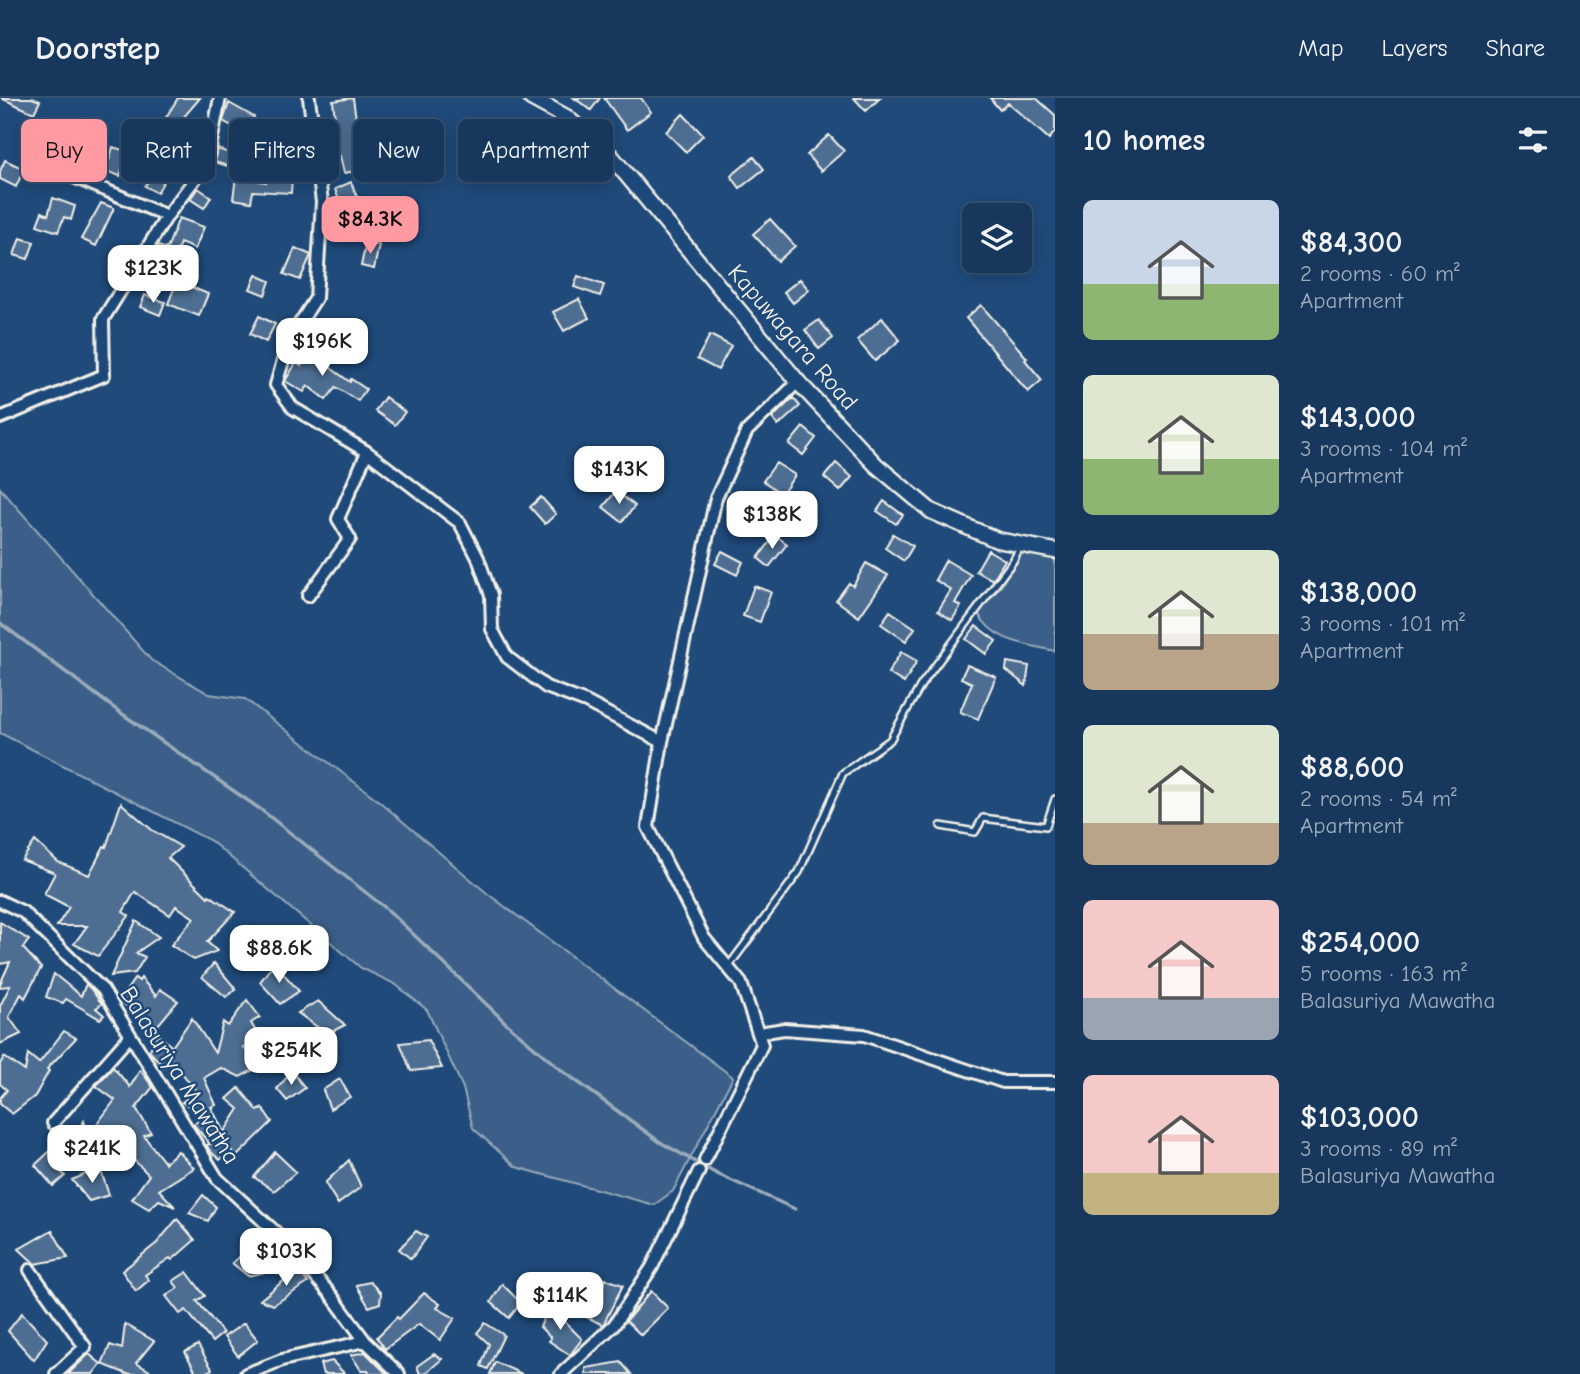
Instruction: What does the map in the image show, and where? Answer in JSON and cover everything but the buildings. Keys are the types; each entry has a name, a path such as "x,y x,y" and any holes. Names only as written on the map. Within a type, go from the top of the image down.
{"street":[{"path":"0,418 104,375 103,319 167,216 207,163 220,98"},
{"path":"309,98 322,202 316,298 289,340 276,385 293,408 367,452 460,523 478,558 491,595 492,629 506,657 546,687 586,702 662,742"},
{"name":"Kapuwagara Road","path":"531,98 566,117 611,156 798,382 876,465 931,511 997,540 1055,551"},
{"path":"86,182 167,216"},
{"path":"561,1374 614,1325 652,1267 762,1045 741,983 704,938 648,827 662,742 716,498 747,431 798,382"},
{"path":"308,596 351,539 338,519 367,452"},
{"name":"Balasuriya Mawatha","path":"0,901 23,912 103,990 216,1178 284,1240 332,1296 365,1341 399,1374"},
{"path":"759,1033 784,1029 864,1035 1003,1082 1055,1082"},
{"path":"53,1122 130,1036"},
{"path":"30,1270 85,1347 56,1374"},
{"path":"246,1374 282,1360 365,1341"}],"lane":[{"path":"728,967 799,872 843,773 890,740 921,685 1013,561 1021,545"},
{"path":"941,826 975,832 983,818 1046,826 1055,799"}],"shaded area":[{"path":"0,488 151,660 209,694 245,699 374,797 488,894 733,1077 673,1191 654,1205 516,1167 473,1128 463,1088 427,1010 395,984 361,968 211,841 0,733"},
{"path":"1018,550 1055,558 1055,651 1001,636 984,623 978,613 1002,585"}],"waterway":[{"path":"0,623 118,711 260,809 388,910 506,1023 560,1069 660,1142 717,1174 795,1209"}]}
